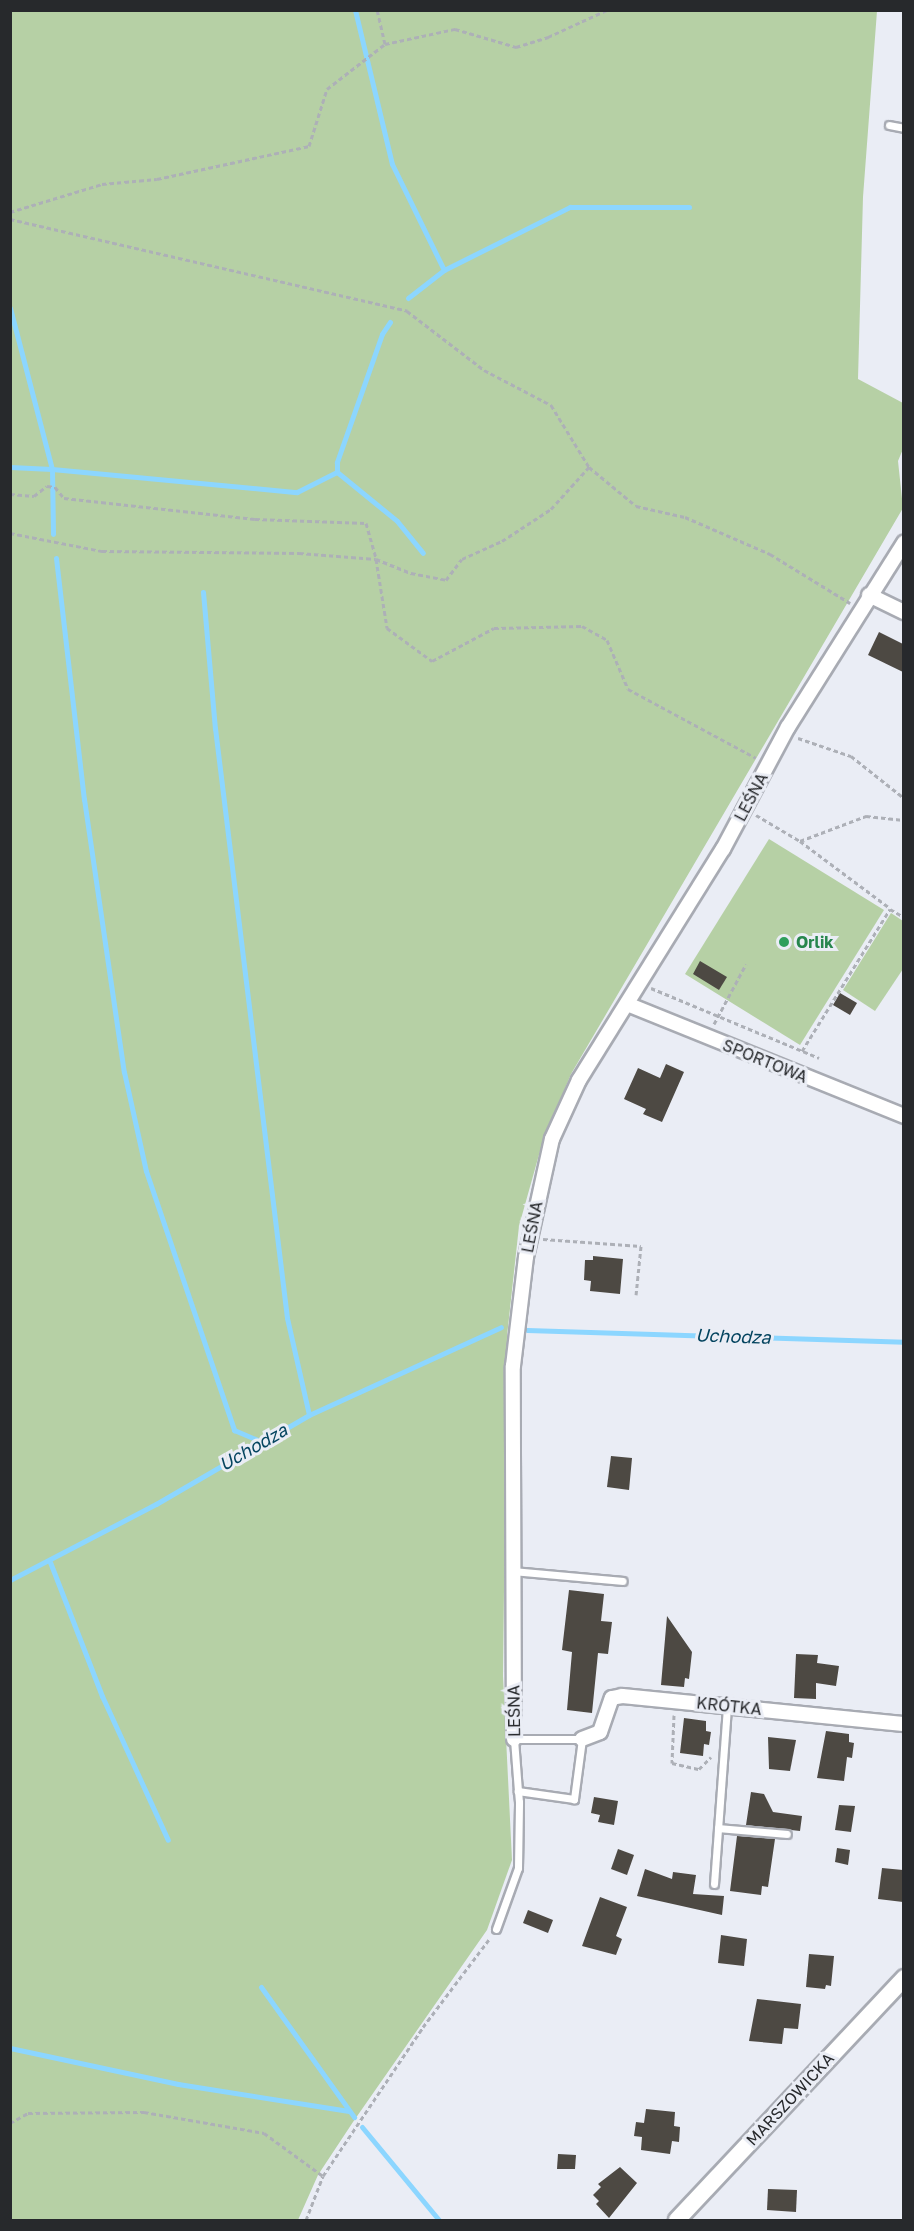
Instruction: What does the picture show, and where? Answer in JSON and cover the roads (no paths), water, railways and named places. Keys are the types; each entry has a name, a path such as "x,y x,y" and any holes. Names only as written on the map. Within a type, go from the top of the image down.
{"street":[{"name":"LEŚNA","path":"514,1739 513,1366 530,1238 552,1139 579,1080 640,984 745,808 785,732 903,543"},
{"path":"869,595 903,612"},
{"name":"SPORTOWA","path":"627,1004 902,1114"},
{"name":"KRÓTKA","path":"582,1739 600,1732 612,1698 675,1701 903,1724"},
{"name":"MARSZOWICKA","path":"676,2220 903,1978"}],"lane":[{"path":"890,125 903,128"},
{"path":"513,1571 623,1581"},
{"path":"714,1884 727,1706"},
{"path":"514,1739 582,1739 574,1798 518,1791"},
{"name":"LEŚNA","path":"496,1929 518,1868 518,1791 514,1739"},
{"path":"718,1828 787,1834"}],"waterway":[{"path":"355,10 392,164 444,270"},
{"path":"408,298 444,270 570,207 689,207"},
{"path":"10,308 52,469 297,492 337,472"},
{"path":"390,322 382,334 337,462 337,472 397,521 423,553"},
{"path":"10,467 52,469 53,534"},
{"path":"56,558 84,799 124,1072 146,1171 234,1430 265,1443"},
{"path":"203,592 215,728 287,1318 309,1415"},
{"name":"Uchodza","path":"10,1580 156,1504 309,1415 501,1327"},
{"name":"Uchodza","path":"527,1330 904,1342"},
{"path":"50,1562 102,1696 168,1840"},
{"path":"261,1987 354,2117"},
{"path":"10,2048 178,2084 349,2111"},
{"path":"362,2127 439,2220"}],"place":[{"name":"Orlik","path":"784,942"}]}
